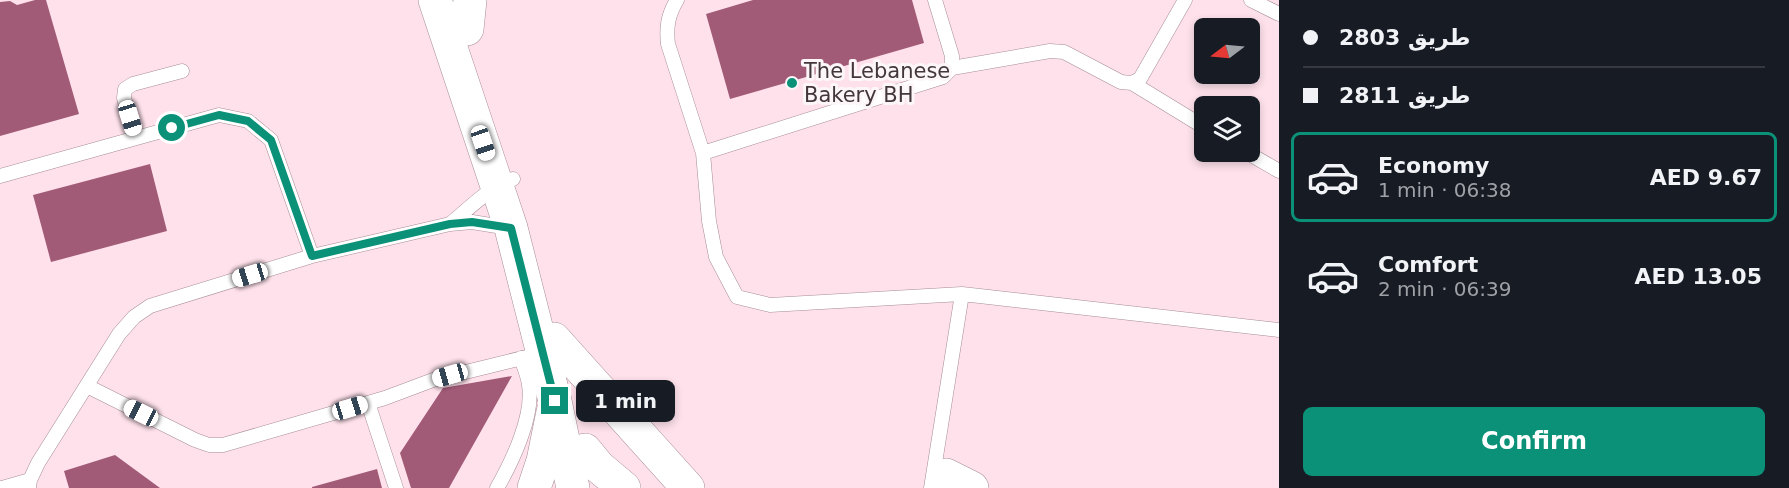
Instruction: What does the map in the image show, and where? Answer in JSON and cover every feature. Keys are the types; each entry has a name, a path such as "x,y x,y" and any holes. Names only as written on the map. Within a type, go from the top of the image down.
{"street":[{"path":"435,0 506,182"},
{"path":"465,10 518,226 540,350 555,401 573,488"},
{"path":"540,350 585,450 596,488"},
{"path":"540,350 688,488"},
{"path":"534,488 543,461 555,401"},
{"path":"585,450 599,467 624,488"}],"lane":[{"path":"677,0 669,13 666,30 668,44 703,153 716,257 737,297 770,305 962,294 1279,330"},
{"path":"935,0 952,56 952,68"},
{"path":"1132,83 1140,79 1185,0"},
{"path":"1251,0 1279,14"},
{"path":"703,153 925,85 943,77 952,68 1037,52 1064,52 1120,82 1132,83 1194,121"},
{"path":"136,138 124,99 125,89 133,84 182,71"},
{"path":"0,176 219,115 248,121 271,140 312,256"},
{"path":"1260,160 1279,171"},
{"path":"450,224 485,193 506,182"},
{"path":"2,488 30,484 38,463 119,334 134,317 150,306 312,256 450,224 472,222 518,226"},
{"path":"949,485 941,427 962,294"},
{"path":"87,386 195,440 209,445 223,446 368,403 433,380 540,350"},
{"path":"497,488 519,441 529,404 530,385 540,350"},
{"path":"368,403 396,488"},
{"path":"941,427 949,485"}],"building":[{"path":"35,0 46,0 79,114 0,136 0,2 10,1 17,5"},
{"path":"753,0 912,0 924,43 730,99 706,14"},
{"path":"150,164 167,231 51,262 33,195"},
{"path":"512,376 449,488 411,488 400,453 443,388"},
{"path":"115,455 160,488 69,488 64,471"},
{"path":"377,469 382,488 312,488 312,487"}],"place":[{"name":"The Lebanese Bakery BH","path":"792,83"}],"route":[{"path":"172,128 219,115 248,121 271,140 312,256 450,224 472,222 511,228 555,401"}]}
